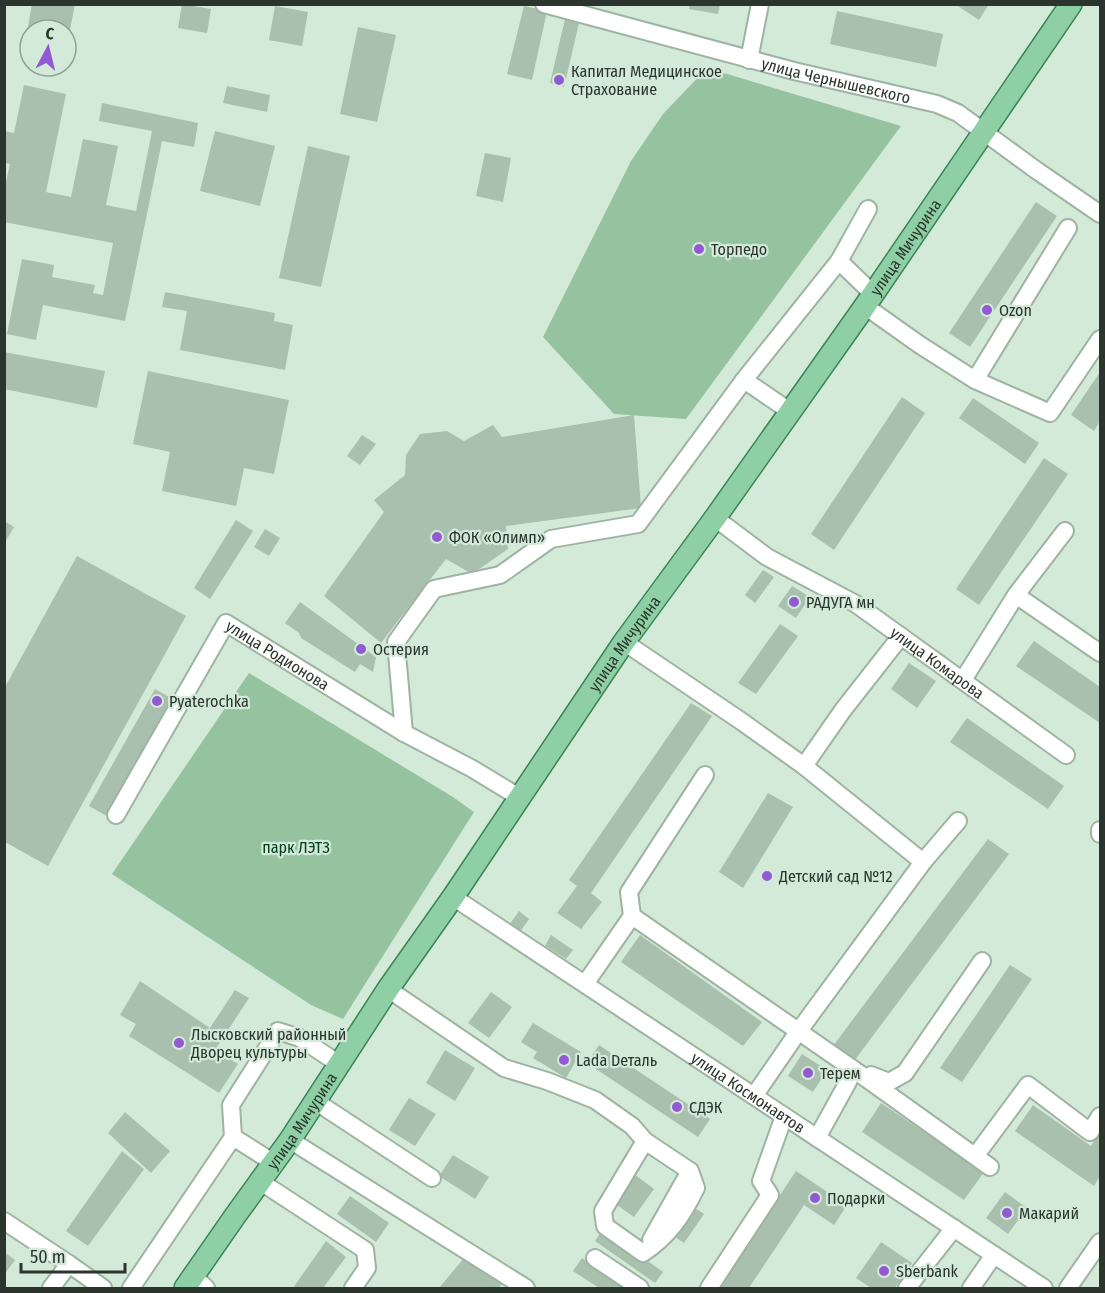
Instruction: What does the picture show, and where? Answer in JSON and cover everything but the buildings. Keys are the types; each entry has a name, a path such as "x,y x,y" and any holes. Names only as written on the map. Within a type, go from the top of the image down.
{"main road":[{"name":"улица Мичурина","path":"195,1284 235,1216 290,1140 388,989 453,897 624,642 869,300 1071,4"}],"street":[{"name":"улица Чернышевского","path":"544,4 749,60 937,104 958,113 1035,170 1101,214"},
{"path":"749,60 760,4"},
{"path":"404,733 396,642 434,589 500,575 551,539 638,524 744,380 839,261 868,209"},
{"path":"975,380 1068,228"},
{"path":"839,261 869,300 920,345 975,380 1050,413 1101,339"},
{"path":"744,380 790,412"},
{"name":"улица Комарова","path":"715,518 767,557 856,604 1066,755"},
{"path":"963,680 1016,595 1065,531"},
{"path":"1016,595 1101,653"},
{"name":"улица Родионова","path":"116,814 226,623 404,733 471,768 519,797"},
{"path":"804,766 843,710 901,636"},
{"path":"624,642 804,766 923,862"},
{"path":"585,984 632,916 630,892 705,775"},
{"path":"754,1096 798,1032 923,862 958,821"},
{"name":"улица Космонавтов","path":"453,897 1044,1288"},
{"path":"632,916 990,1167"},
{"path":"853,1069 889,1082 905,1073 982,961"},
{"path":"388,989 504,1068 547,1081 595,1100 632,1126 645,1141 690,1171 696,1188 689,1201 658,1244 643,1253 605,1226 603,1211 645,1141"},
{"path":"131,1288 233,1137 231,1106 278,1031 300,1038 339,1064"},
{"path":"817,1138 848,1083 853,1069"},
{"path":"976,1155 1028,1085 1089,1132 1101,1116"},
{"path":"315,1101 432,1178"},
{"path":"709,1288 770,1195 761,1181 784,1116"},
{"path":"233,1137 274,1163"},
{"path":"290,1140 526,1288 532,1272"},
{"path":"261,1182 364,1250 367,1268 353,1288"},
{"path":"4,1221 104,1288"},
{"path":"907,1288 954,1228"},
{"path":"1068,1288 1101,1242"},
{"path":"971,1288 994,1255"},
{"path":"595,1258 640,1288"},
{"path":"51,1288 69,1264"}],"green space":[{"name":"Торпедо","path":"707,68 901,126 686,419 614,414 543,337 631,161 663,114"},
{"name":"парк ЛЭТЗ","path":"249,673 474,812 343,1019 311,1005 112,874"}],"place":[{"name":"Капитал Медицинское Страхование","path":"559,80"},
{"name":"Торпедо","path":"699,249"},
{"name":"Ozon","path":"987,310"},
{"name":"ФОК «Олимп»","path":"437,537"},
{"name":"РАДУГА мн","path":"794,602"},
{"name":"Остерия","path":"361,649"},
{"name":"Pyaterochka","path":"157,701"},
{"name":"Детский сад №12","path":"767,876"},
{"name":"Лысковский районный Дворец культуры","path":"179,1043"},
{"name":"Lada Dеталь","path":"564,1060"},
{"name":"Терем","path":"808,1073"},
{"name":"СДЭК","path":"677,1107"},
{"name":"Подарки","path":"815,1198"},
{"name":"Макарий","path":"1007,1213"},
{"name":"Sberbank","path":"884,1271"}]}
